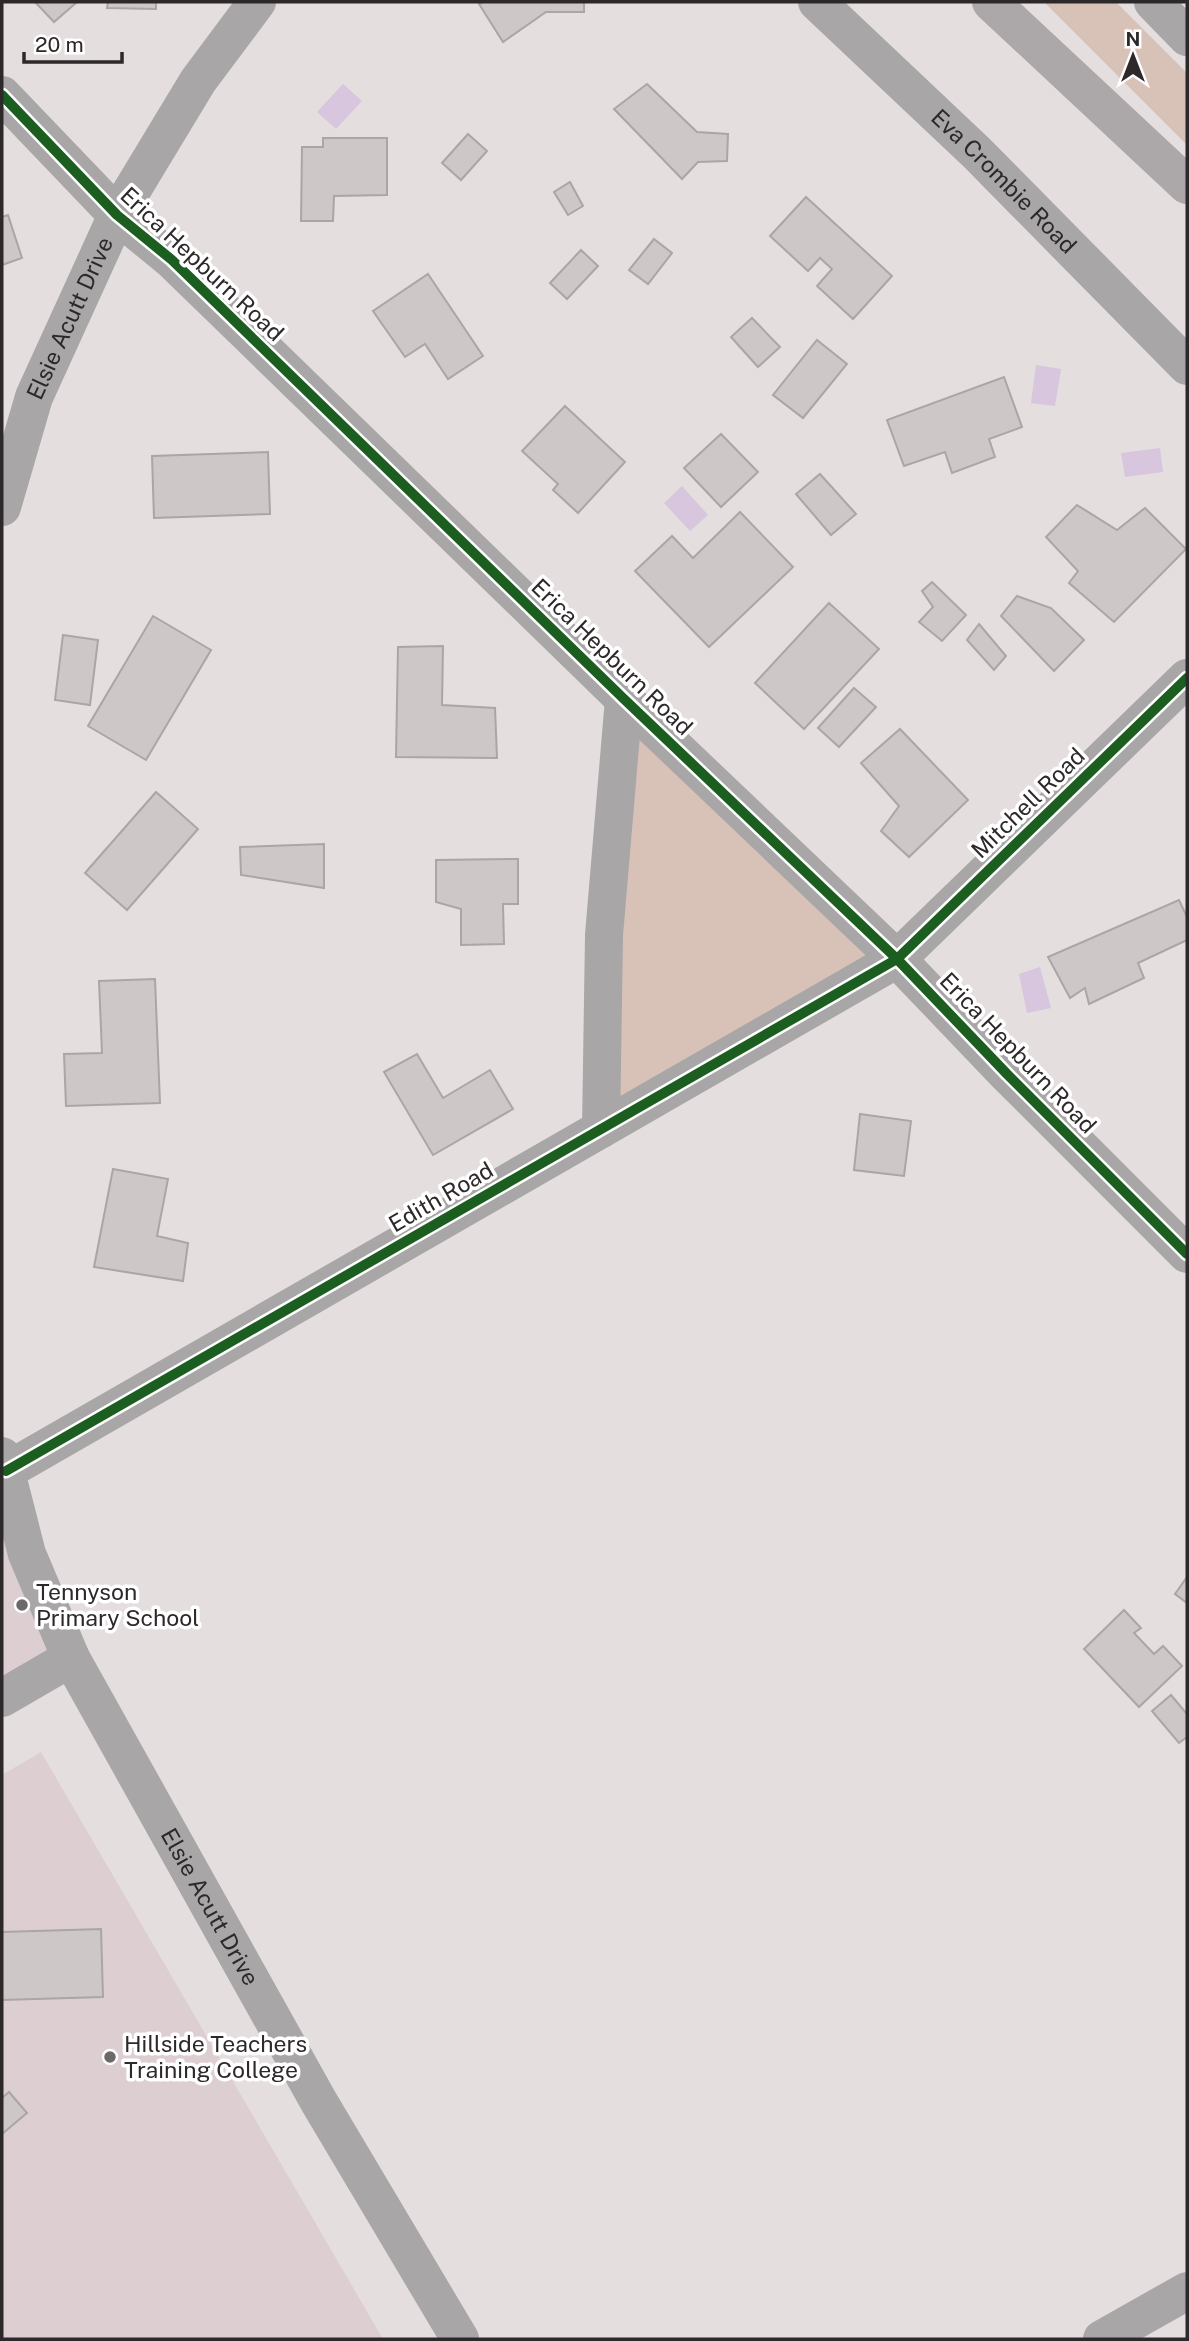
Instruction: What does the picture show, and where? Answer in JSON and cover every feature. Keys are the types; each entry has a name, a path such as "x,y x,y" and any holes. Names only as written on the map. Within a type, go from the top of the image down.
{"main road":[{"path":"991,2 1187,185"}],"street":[{"name":"Elsie Acutt Drive","path":"2,507 34,397 117,215 198,81 257,2"},
{"name":"Eva Crombie Road","path":"817,2 977,153 1187,366"},
{"path":"1153,2 1187,37"},
{"name":"Erica Hepburn Road","path":"2,95 117,215 172,260 624,699 897,959 1187,1254"},
{"name":"Mitchell Road","path":"897,959 1187,678"},
{"path":"601,1129 604,935 624,699"},
{"name":"Edith Road","path":"4,1464 601,1129 897,959"},
{"name":"Elsie Acutt Drive","path":"4,1464 27,1554 71,1658 319,2102 460,2339"},
{"path":"2,1698 71,1658"},
{"path":"1102,2339 1187,2291"}],"shaded area":[{"path":"1044,2 1116,2 1187,73 1187,145"},
{"path":"343,84 362,101 336,129 317,112"},
{"path":"1036,365 1061,369 1055,406 1031,403"},
{"path":"1160,448 1163,472 1125,477 1121,453"},
{"path":"682,486 708,515 690,531 664,503"},
{"path":"633,724 881,956 611,1112"},
{"path":"1040,967 1051,1008 1027,1013 1019,974"},
{"name":"Tennyson Primary School","path":"2,1481 63,1654 2,1689"},
{"name":"Hillside Teachers Training College","path":"41,1752 383,2339 2,2339 2,1775"}],"building":[{"path":"35,2 77,2 54,22"},
{"path":"108,2 156,2 156,9 107,8"},
{"path":"584,2 584,12 546,12 503,42 479,4"},
{"path":"647,84 697,132 728,134 727,161 698,162 682,179 614,109"},
{"path":"468,134 487,151 461,180 442,163"},
{"path":"323,138 387,138 387,195 334,196 333,221 301,221 302,147 323,147"},
{"path":"570,182 583,206 568,215 554,192"},
{"path":"806,197 892,276 853,319 817,286 832,269 820,258 808,271 770,236"},
{"path":"8,215 22,258 2,265 2,217"},
{"path":"654,239 672,253 648,284 629,270"},
{"path":"581,250 598,266 567,299 550,283"},
{"path":"428,274 483,356 448,379 425,344 405,357 373,311"},
{"path":"752,318 780,347 758,367 731,337"},
{"path":"817,340 847,364 803,418 773,395"},
{"path":"1004,377 1022,427 989,439 995,457 952,473 945,452 904,466 887,420"},
{"path":"565,406 625,462 578,513 553,490 558,484 522,451"},
{"path":"721,434 758,472 721,507 684,468"},
{"path":"268,452 270,514 154,518 152,456"},
{"path":"820,474 856,514 831,535 796,494"},
{"path":"1077,505 1117,530 1145,508 1186,549 1114,622 1069,583 1078,571 1046,537"},
{"path":"740,512 793,567 709,647 635,571 672,536 693,558"},
{"path":"932,582 966,615 942,641 919,622 933,607 922,591"},
{"path":"1017,596 1051,608 1084,640 1054,671 1001,616"},
{"path":"829,603 879,649 804,729 755,683"},
{"path":"153,616 211,650 146,760 88,726"},
{"path":"979,624 1006,656 994,670 967,640"},
{"path":"63,635 98,640 90,705 55,700"},
{"path":"443,646 442,705 495,708 497,758 396,757 398,647"},
{"path":"854,688 876,707 839,747 818,728"},
{"path":"900,729 968,800 909,857 881,831 899,806 861,763"},
{"path":"156,792 198,829 127,910 85,873"},
{"path":"324,844 324,888 241,875 240,847"},
{"path":"518,859 518,904 503,904 504,944 461,945 461,909 436,902 436,860"},
{"path":"1179,900 1187,917 1187,940 1138,963 1144,978 1089,1004 1085,988 1070,998 1048,957"},
{"path":"155,979 160,1103 66,1106 64,1054 102,1053 99,981"},
{"path":"417,1054 443,1098 490,1070 513,1109 433,1155 384,1072"},
{"path":"860,1114 911,1121 904,1176 854,1170"},
{"path":"113,1169 168,1179 157,1236 188,1243 183,1281 94,1267"},
{"path":"1187,1577 1187,1603 1175,1594"},
{"path":"1124,1610 1141,1628 1134,1633 1154,1654 1163,1646 1182,1666 1139,1707 1084,1649"},
{"path":"1171,1695 1187,1714 1187,1737 1179,1743 1152,1711"},
{"path":"101,1929 103,1997 2,2000 2,1932"},
{"path":"9,2092 27,2113 2,2134 2,2098"}],"cycle path":[{"path":"2,95 117,215 172,260 624,699 897,959 1007,1074 1187,1254"},
{"path":"6,1471 897,959 1187,678"}],"place":[{"name":"Tennyson Primary School","path":"22,1605"},
{"name":"Hillside Teachers Training College","path":"110,2057"}]}
